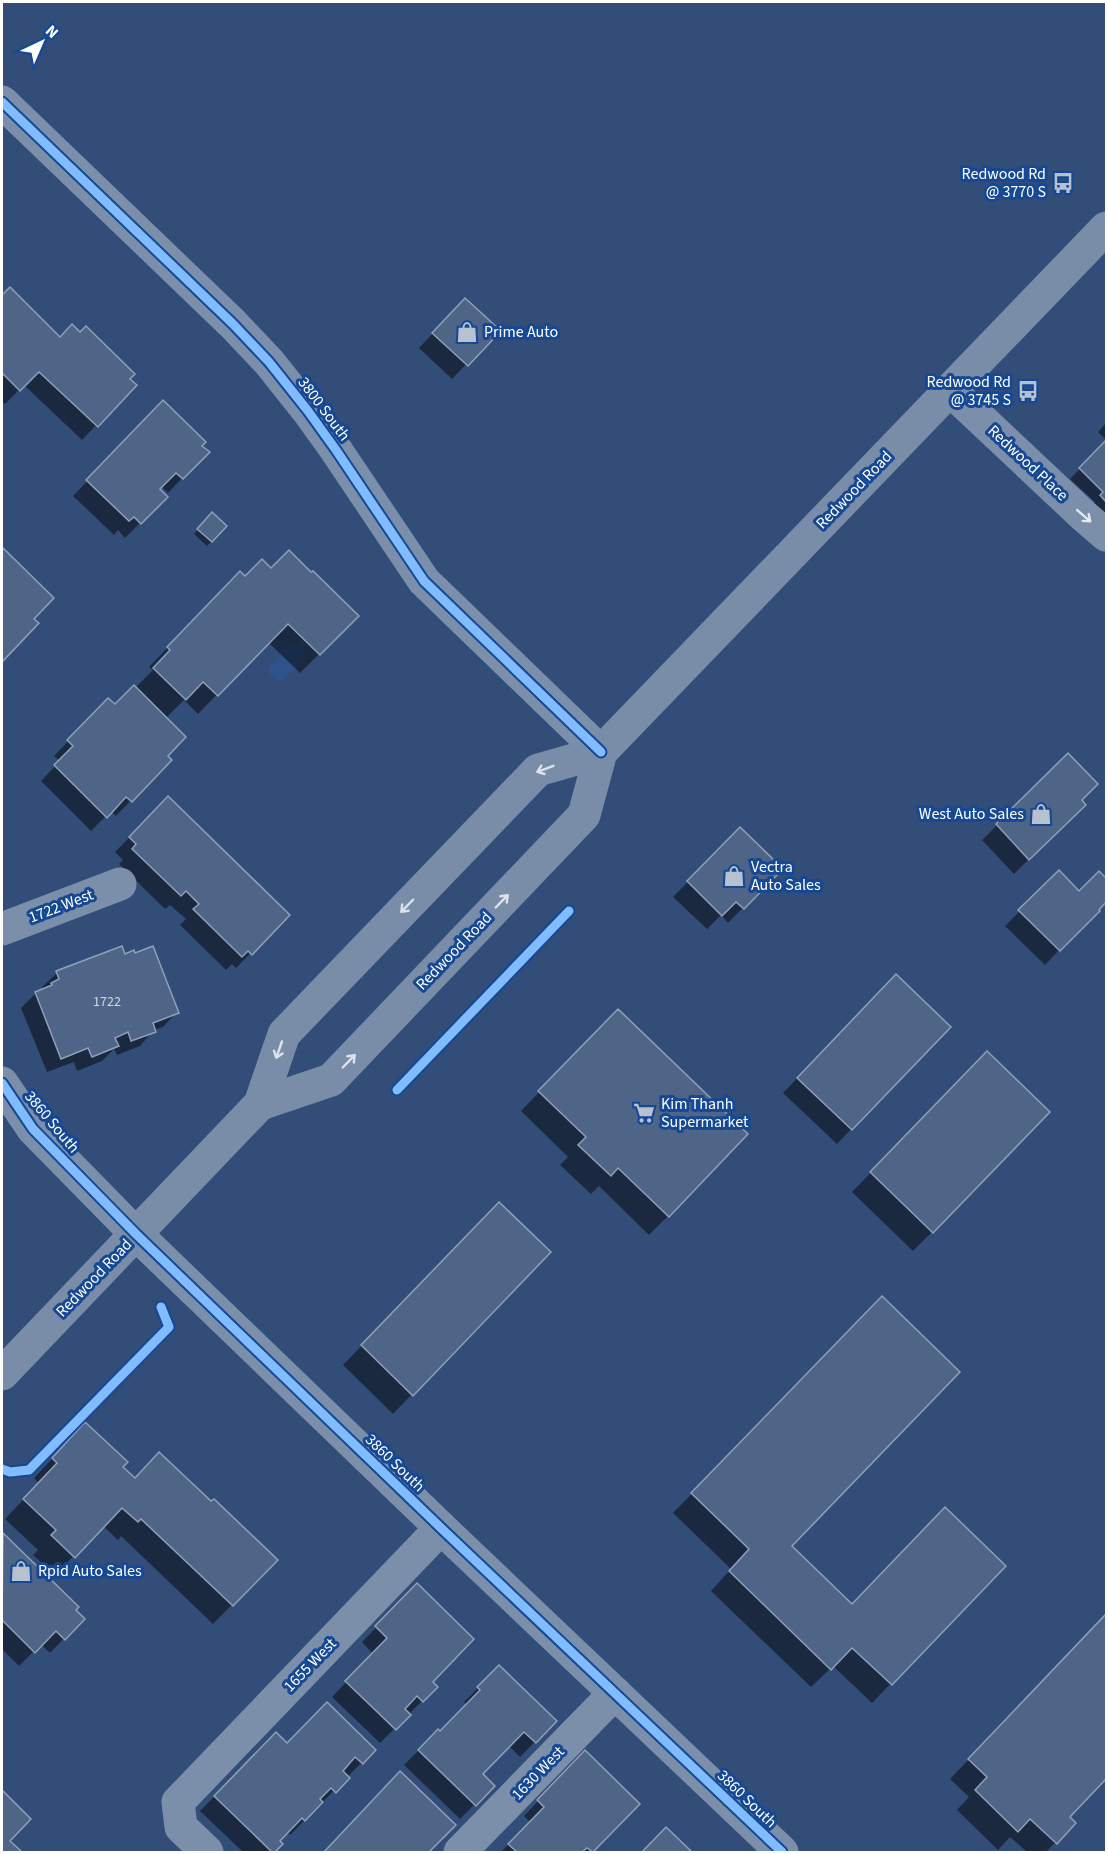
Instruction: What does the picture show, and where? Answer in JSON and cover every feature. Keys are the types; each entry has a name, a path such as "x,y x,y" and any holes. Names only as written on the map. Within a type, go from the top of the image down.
{"main road":[{"name":"Redwood Road","path":"260,1104 331,1080 584,815 601,752 1107,228"},
{"name":"Redwood Road","path":"2,1374 260,1104 284,1034 538,770 601,752"}],"street":[{"name":"3800 South","path":"2,102 233,324 269,362 336,450 424,581 601,752"},
{"name":"Redwood Place","path":"950,390 1107,535"},
{"name":"1722 West","path":"2,929 120,884"},
{"name":"3860 South","path":"2,1083 33,1129 136,1234 782,1852"},
{"name":"1655 West","path":"207,1852 181,1827 178,1802 441,1528"},
{"name":"1630 West","path":"460,1852 615,1693"}],"water":[{"path":"303,640 306,644 303,648 305,661 280,681 273,678 268,671 280,657 282,648 290,643 300,643"}],"building":[{"path":"10,287 60,337 72,324 80,332 86,326 135,374 130,379 137,385 98,427 39,372 20,391 2,373 2,292 3,294"},
{"name":"Prime Auto","path":"465,298 501,331 468,366 432,333"},
{"path":"163,400 206,442 202,446 210,452 183,479 176,473 160,489 168,497 141,524 134,517 129,521 86,480"},
{"path":"1106,440 1106,502 1100,495 1103,492 1079,468"},
{"path":"212,512 227,526 212,542 197,529"},
{"path":"3,548 54,598 34,619 39,623 2,662 2,550"},
{"path":"289,550 359,616 320,655 288,624 218,696 203,682 186,700 153,668 170,650 167,647 240,571 245,576 262,559 271,568"},
{"path":"134,685 186,737 168,756 172,760 132,802 126,797 107,818 54,765 73,746 67,740 108,698 115,704"},
{"name":"West Auto Sales","path":"1068,753 1098,784 1082,800 1086,805 1029,860 996,824"},
{"path":"168,796 290,915 252,955 248,951 242,957 193,909 199,904 186,891 181,896 132,849 136,844 129,837"},
{"name":"Vectra Auto Sales","path":"740,827 782,870 744,909 736,902 722,916 687,881"},
{"path":"1059,870 1079,891 1099,871 1106,878 1106,902 1060,951 1018,910"},
{"path":"122,946 125,954 153,946 179,1013 153,1023 156,1032 131,1041 128,1032 115,1038 119,1046 92,1057 88,1048 61,1059 35,992 52,985 51,983 59,979 56,971"},
{"path":"896,974 951,1027 852,1130 797,1078"},
{"name":"Kim Thanh Supermarket","path":"618,1009 748,1134 669,1217 618,1168 611,1176 578,1145 586,1137 538,1091"},
{"path":"987,1051 1050,1112 933,1233 870,1172"},
{"path":"499,1202 551,1252 413,1396 361,1345"},
{"path":"882,1296 960,1372 792,1546 852,1604 945,1507 1006,1566 892,1685 852,1648 831,1670 729,1571 749,1549 691,1493"},
{"path":"85,1422 128,1462 123,1467 135,1478 159,1452 211,1501 214,1499 278,1560 233,1606 141,1519 138,1522 122,1508 75,1558 51,1535 56,1530 23,1499 57,1463 52,1458"},
{"name":"Rpid Auto Sales","path":"3,1533 79,1607 76,1610 85,1619 65,1640 56,1631 35,1653 2,1620"},
{"path":"417,1583 474,1639 433,1682 438,1687 423,1702 417,1696 405,1709 411,1715 396,1730 345,1681 387,1638 375,1626"},
{"path":"1106,1614 1106,1779 1070,1817 1076,1823 1057,1844 1030,1819 1018,1832 975,1790 987,1777 968,1759"},
{"path":"499,1665 557,1721 536,1743 524,1732 483,1774 495,1786 476,1806 418,1750 480,1690 477,1687"},
{"path":"327,1702 376,1750 363,1764 355,1757 343,1771 350,1778 336,1793 331,1788 320,1799 323,1802 305,1821 302,1818 280,1841 283,1844 272,1852 214,1796 276,1732 287,1743"},
{"path":"585,1750 640,1804 593,1852 587,1848 582,1852 517,1852 508,1844 544,1807 537,1800"},
{"path":"400,1771 456,1825 429,1852 324,1852"},
{"path":"2,1790 31,1819 10,1841 22,1852 2,1852"},
{"path":"666,1827 692,1852 642,1852"}],"cycle path":[{"path":"2,102 233,324 269,362 336,450 424,581 601,752"},
{"path":"397,1090 569,911"},
{"path":"2,1083 33,1129 136,1234 782,1852"},
{"path":"2,1469 10,1472 29,1470 169,1327 161,1307"}],"place":[{"name":"Redwood Rd @ 3770 S","path":"1063,183"},
{"name":"Prime Auto","path":"467,332"},
{"name":"Redwood Rd @ 3745 S","path":"1028,391"},
{"name":"West Auto Sales","path":"1041,814"},
{"name":"Vectra Auto Sales","path":"734,876"},
{"name":"Kim Thanh Supermarket","path":"644,1113"},
{"name":"Rpid Auto Sales","path":"21,1571"}]}
